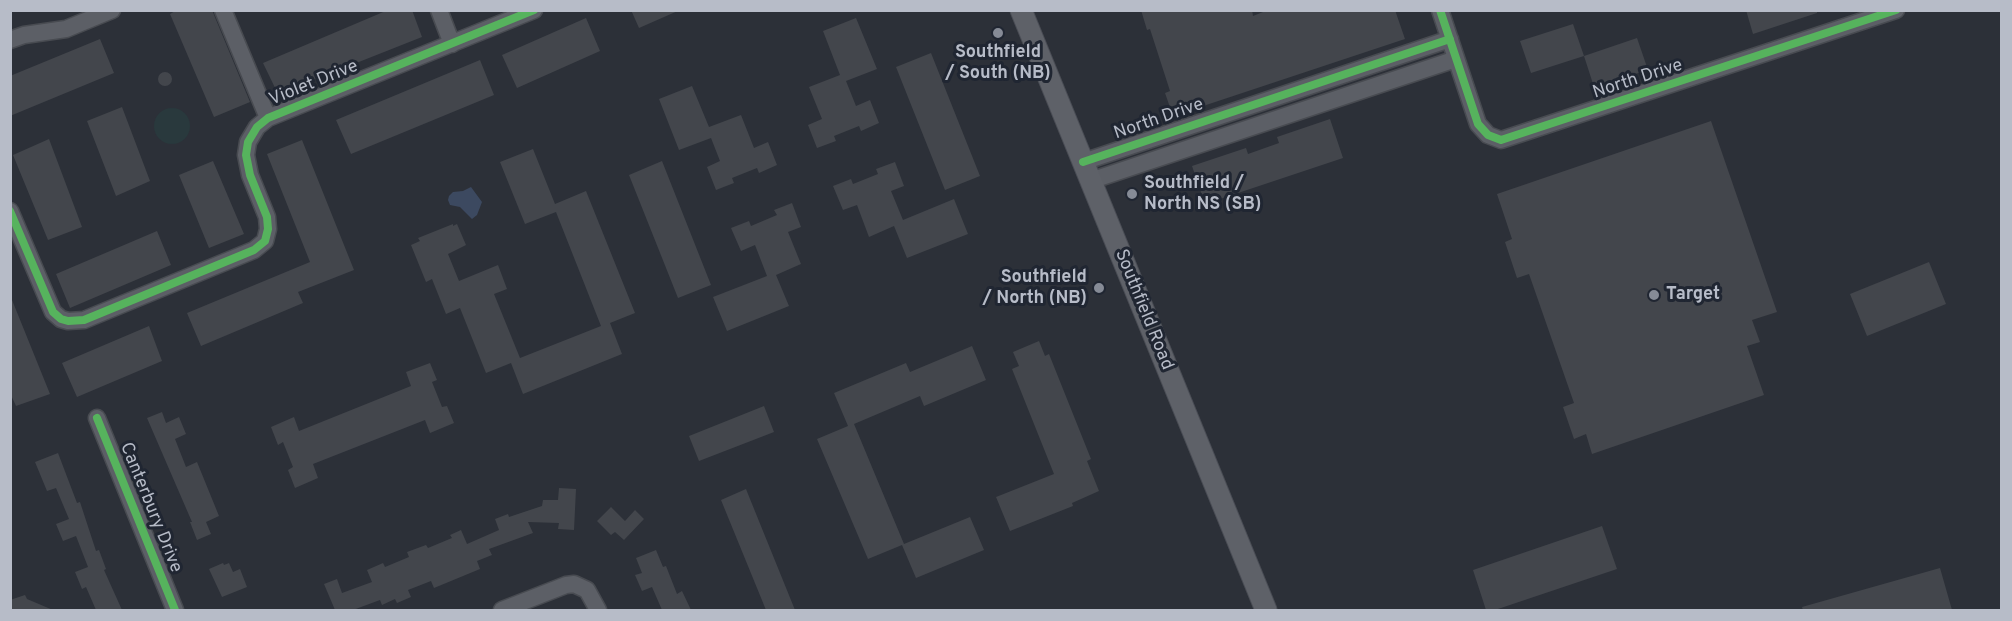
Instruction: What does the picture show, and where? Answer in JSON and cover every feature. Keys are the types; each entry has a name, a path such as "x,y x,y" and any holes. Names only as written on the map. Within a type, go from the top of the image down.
{"main road":[{"name":"Southfield Road","path":"1021,10 1266,610"}],"street":[{"path":"10,40 24,35 66,29 112,10"},
{"path":"223,10 268,118"},
{"path":"439,10 452,44"},
{"name":"Violet Drive","path":"10,211 49,306 61,319 76,322 84,320 254,250 265,241 268,229 267,217 250,175 246,155 248,142 256,127 268,118 534,10"},
{"name":"North Drive","path":"1440,10 1478,124 1488,135 1500,140 1896,10"},
{"name":"North Drive","path":"1086,172 1170,132 1450,39"},
{"name":"North Drive","path":"1086,172 1177,151 1456,59"},
{"path":"1379,63 1386,82"},
{"name":"North Drive","path":"1170,132 1177,151"},
{"name":"Canterbury Drive","path":"97,417 175,610"},
{"path":"502,610 574,584 587,590 598,610"}],"shaded area":[{"path":"172,108 185,113 190,126 185,139 172,144 159,139 154,126 159,113"}],"water":[{"path":"471,187 482,202 477,215 472,219 460,207 450,205 448,200 453,192"}],"building":[{"path":"177,10 212,10 250,102 214,117 170,14"},
{"path":"388,10 412,10 422,37 278,94 263,63"},
{"path":"631,10 680,10 639,28"},
{"path":"1141,10 1252,10 1253,16 1268,10 1395,10 1405,39 1173,116 1165,93 1170,91 1150,29 1147,30"},
{"path":"1746,10 1817,10 1817,13 1753,34"},
{"path":"586,18 600,51 517,88 502,55"},
{"path":"856,18 877,69 846,81 856,106 870,100 879,123 861,131 859,126 834,136 836,141 817,148 808,125 822,119 809,87 840,75 823,31"},
{"path":"1573,24 1584,56 1531,73 1520,41"},
{"path":"1637,38 1648,70 1594,87 1584,56"},
{"path":"100,39 114,73 10,116 10,76"},
{"path":"931,53 980,176 945,190 896,67"},
{"path":"480,60 494,95 351,154 336,120"},
{"path":"165,72 170,74 172,79 170,84 165,86 160,84 158,79 160,74"},
{"path":"692,86 709,127 741,115 754,148 768,142 777,165 759,173 757,168 732,178 734,183 716,190 707,167 720,161 711,138 679,150 659,99"},
{"path":"122,107 150,181 116,196 87,121"},
{"path":"1330,119 1343,158 1205,204 1192,166 1246,148 1248,154 1279,143 1277,137"},
{"name":"Target","path":"1711,121 1777,312 1752,320 1760,342 1747,346 1764,395 1592,454 1586,434 1574,439 1563,407 1574,403 1529,274 1517,278 1505,242 1512,239 1497,194"},
{"path":"49,139 82,227 48,240 13,155"},
{"path":"302,140 354,270 298,292 303,303 201,346 187,313 310,262 267,154"},
{"path":"533,149 555,204 586,191 635,313 610,323 622,354 523,394 511,363 486,373 460,308 446,314 432,279 426,282 411,245 420,241 418,238 457,224 466,245 448,254 459,281 498,265 507,289 494,294 520,358 601,326 556,212 525,224 500,162"},
{"path":"213,161 244,234 209,248 179,175"},
{"path":"662,161 711,285 678,298 629,175"},
{"path":"895,162 904,186 891,191 903,220 954,199 968,234 907,258 894,226 869,237 857,205 843,210 833,186 851,179 853,184 878,174 876,169"},
{"path":"792,203 801,227 788,232 801,264 776,275 789,306 727,331 713,297 767,276 755,245 741,251 731,228 749,221 751,226 777,215 774,210"},
{"path":"157,231 171,265 70,308 56,274"},
{"path":"1929,262 1946,304 1867,336 1850,294"},
{"path":"10,295 50,394 16,406 10,393"},
{"path":"149,326 162,361 77,397 62,363"},
{"path":"1039,341 1045,356 1049,354 1091,459 1087,461 1099,491 1072,503 1073,506 1010,531 996,497 1054,474 1012,369 1019,366 1013,352"},
{"path":"972,346 986,380 924,406 920,396 854,424 904,544 970,517 984,550 916,578 902,545 868,559 817,439 848,426 834,393 906,363 910,372"},
{"path":"430,363 437,380 432,382 442,407 447,406 454,423 430,433 425,420 313,464 318,478 295,488 288,470 293,467 283,442 278,445 271,427 294,417 299,431 411,386 406,372"},
{"path":"764,406 774,432 699,461 689,436"},
{"path":"162,412 166,423 179,417 186,434 175,439 186,467 197,462 219,516 206,522 211,534 197,540 190,522 192,522 147,418"},
{"path":"58,453 77,503 80,502 96,551 99,550 106,569 104,570 122,610 96,610 86,587 82,589 75,572 88,567 76,536 63,541 56,524 69,519 56,488 47,491 35,462"},
{"path":"559,488 576,489 574,530 558,529 559,523 528,522 533,533 489,549 492,555 477,561 480,569 434,588 431,581 408,590 411,597 397,603 395,599 382,605 380,600 353,610 335,610 324,584 337,579 342,593 372,582 367,570 383,563 385,567 409,557 407,552 426,545 428,548 452,538 450,535 461,530 467,544 499,530 495,519 508,514 509,517 542,506 543,500 558,500"},
{"path":"746,489 795,610 766,610 721,500"},
{"path":"611,507 625,521 635,510 644,519 624,540 615,532 611,535 597,521"},
{"path":"1602,526 1617,569 1495,610 1486,610 1473,570"},
{"path":"656,550 663,567 666,566 677,594 682,591 691,610 662,610 652,587 642,591 635,575 642,573 636,558"},
{"path":"223,563 224,565 229,563 233,572 240,569 247,587 222,597 209,569"},
{"path":"1940,568 1952,610 1803,610 1802,607"},
{"path":"25,595 27,599 53,610 10,610 10,600"}],"cycle path":[{"path":"10,211 53,312 61,319 68,321 84,320 254,250 265,241 268,229 267,217 250,175 246,155 248,142 257,127 268,118 534,10"},
{"path":"1440,10 1478,124 1488,135 1501,140 1896,10"},
{"path":"1083,162 1450,39"},
{"path":"97,418 175,610"}],"place":[{"name":"Southfield / South (NB)","path":"998,33"},
{"name":"Southfield / North NS (SB)","path":"1132,194"},
{"name":"Southfield / North (NB)","path":"1099,288"},
{"name":"Target","path":"1654,295"}]}
